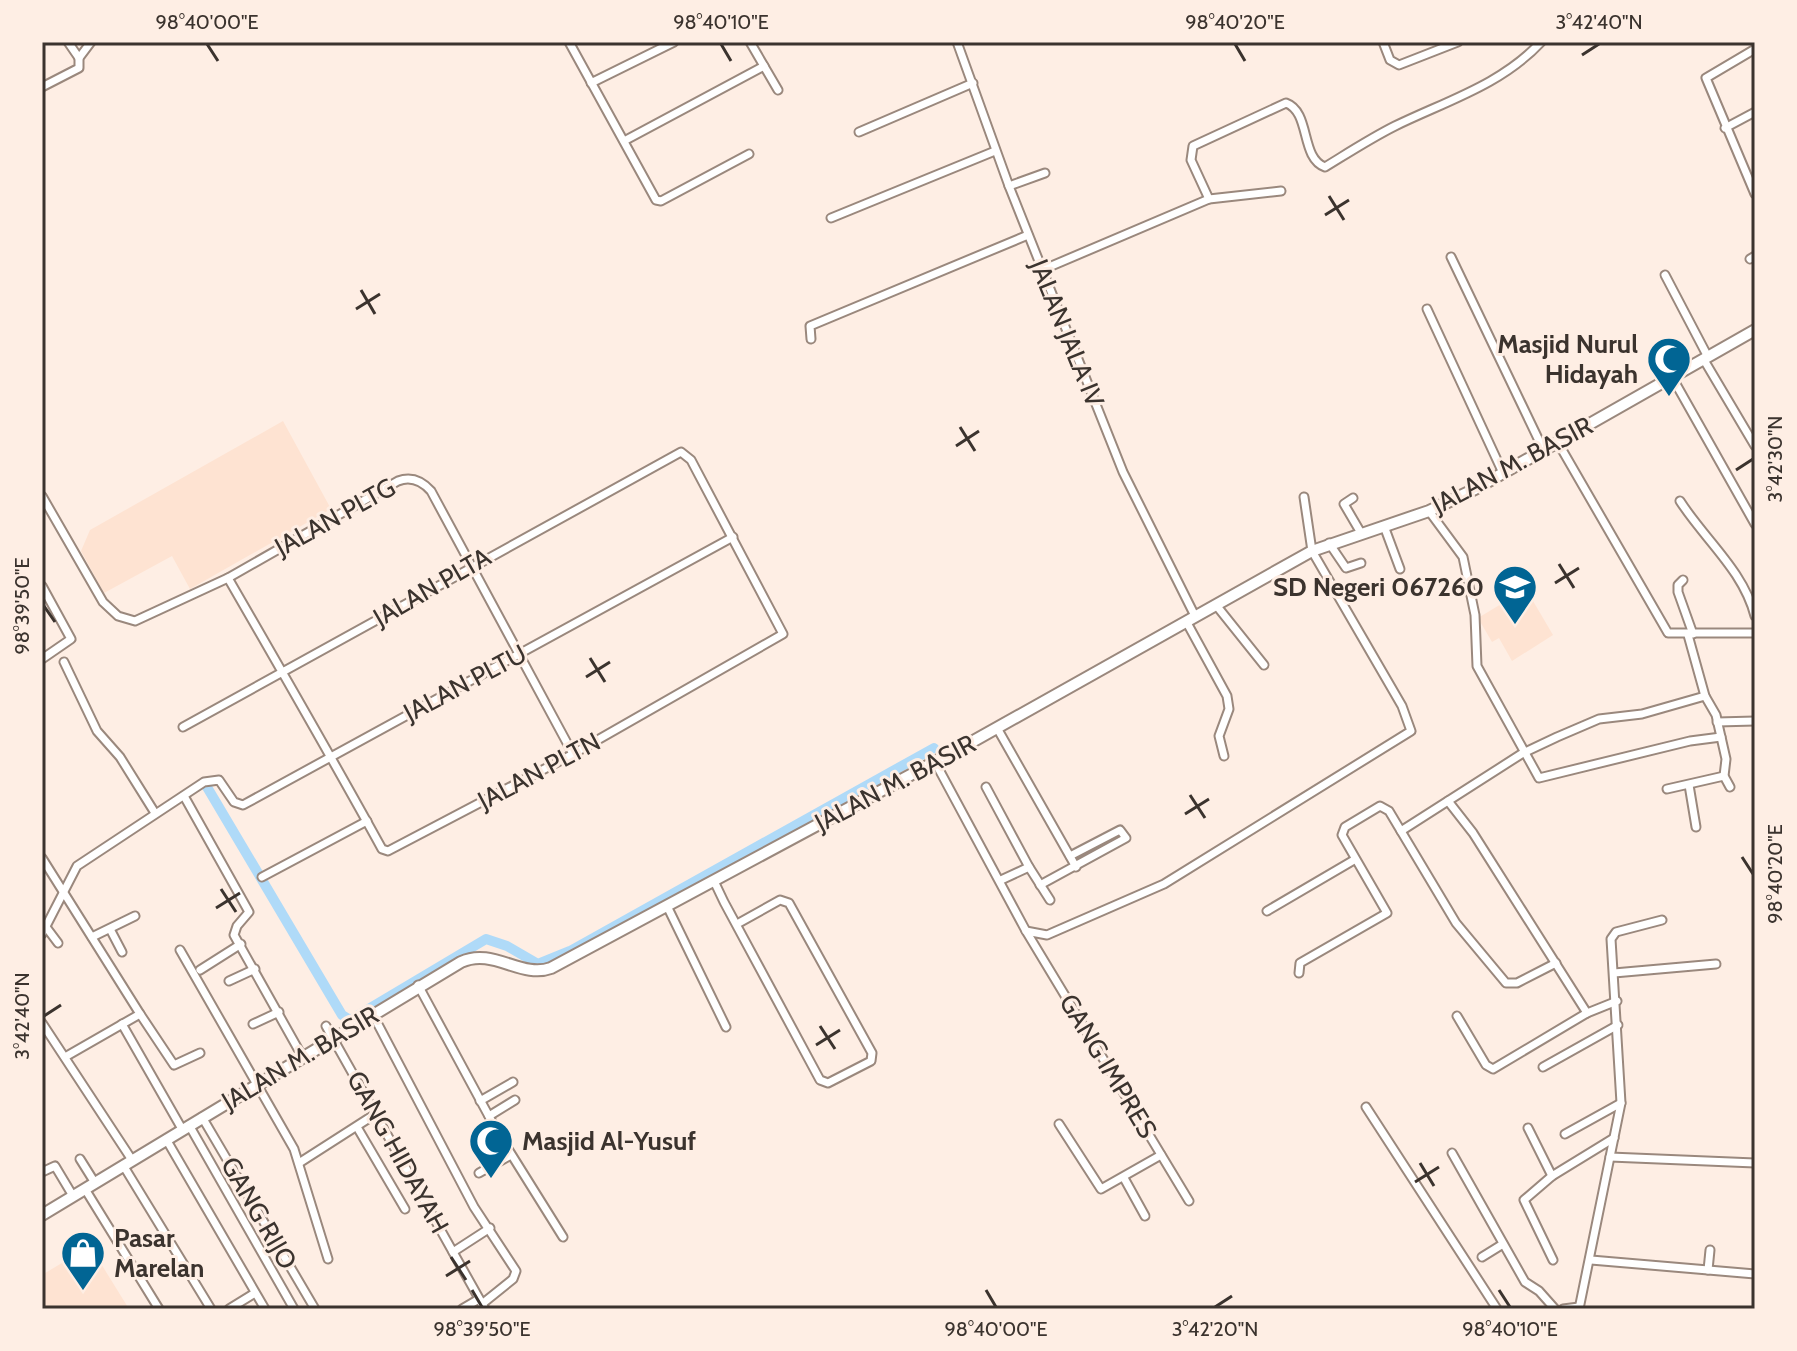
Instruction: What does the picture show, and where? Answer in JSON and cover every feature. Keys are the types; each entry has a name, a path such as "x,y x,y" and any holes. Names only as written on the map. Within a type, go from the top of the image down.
{"main road":[{"name":"JALAN M. BASIR","path":"42,1215 418,985 480,956 545,970 935,762 1312,551 1429,511 1503,473 1755,330"}],"street":[{"path":"42,87 79,68 79,58 68,42"},
{"path":"79,58 91,42"},
{"path":"569,42 658,201 749,154"},
{"path":"591,83 674,42"},
{"path":"750,42 778,90"},
{"name":"JALAN JALA IV","path":"957,42 995,151 1123,472 1227,696 1229,709 1219,733 1224,756"},
{"path":"1383,42 1390,60 1399,65 1437,46 1458,42"},
{"path":"1209,199 1191,160 1193,146 1289,103 1297,112 1314,160 1325,167 1394,126 1453,103 1527,56 1541,42"},
{"path":"1755,49 1706,78 1755,194"},
{"path":"624,141 764,66"},
{"path":"859,132 973,83"},
{"path":"1725,128 1755,112"},
{"path":"831,218 995,151"},
{"path":"1009,186 1045,173"},
{"path":"1042,270 1209,199 1281,191"},
{"path":"811,339 810,326 1028,235"},
{"path":"1451,257 1543,449"},
{"path":"1665,275 1755,446"},
{"path":"1427,309 1503,473"},
{"path":"1672,377 1755,524"},
{"path":"1557,441 1668,633 1755,633"},
{"name":"JALAN PLTN","path":"228,578 382,849 388,851 573,754 783,634 733,537 683,452"},
{"name":"JALAN PLTA","path":"183,727 473,564 683,452"},
{"name":"JALAN PLTG","path":"42,496 103,602 118,616 144,619 228,578 386,487 411,478 431,491 573,754"},
{"path":"1026,931 1047,935 1164,884 1411,731 1402,706 1312,551 1304,497"},
{"path":"1353,498 1344,504 1361,533"},
{"path":"1680,501 1697,526 1717,545 1751,603 1755,616"},
{"path":"1429,511 1463,557 1475,615 1477,666 1536,775 1545,779 1690,741 1721,737"},
{"path":"1384,526 1400,569"},
{"name":"JALAN PLTU","path":"184,796 204,782 219,780 234,802 243,805 733,537"},
{"path":"1329,543 1346,568 1361,563"},
{"path":"1683,580 1679,583 1678,592 1705,696 1712,702 1726,759 1724,776 1730,787"},
{"path":"42,586 71,639 42,659"},
{"path":"1216,605 1264,665"},
{"path":"64,662 97,731 120,757 155,813"},
{"path":"1401,831 1523,753 1599,719 1642,714 1705,696"},
{"path":"1717,722 1755,721"},
{"path":"997,728 1076,867"},
{"name":"GANG IMPRES","path":"935,762 1026,931 1189,1201"},
{"path":"1667,789 1724,776"},
{"path":"1689,785 1696,827"},
{"path":"986,787 1050,900"},
{"path":"58,943 44,931 62,891 82,862 184,796 249,912 234,932 302,1056"},
{"path":"1448,801 1473,833 1587,1013"},
{"path":"1299,973 1300,963 1387,913 1342,839 1343,829 1376,807 1389,811 1456,923 1506,983 1517,983 1556,963"},
{"path":"262,877 367,821"},
{"path":"1040,885 1126,838 1120,830 1070,856"},
{"path":"42,858 174,1065 200,1053"},
{"path":"1267,911 1354,860"},
{"path":"1001,880 1029,867"},
{"path":"714,881 821,1082 828,1083 871,1061 872,1053 789,903 780,900 737,924"},
{"path":"667,906 726,1027"},
{"path":"92,937 135,916"},
{"path":"1563,1309 1579,1308 1594,1260 1621,1103 1612,936 1662,920"},
{"path":"110,929 122,952"},
{"path":"200,970 241,944"},
{"path":"180,950 299,1163 328,1259"},
{"path":"1614,973 1716,964"},
{"path":"229,981 255,969"},
{"path":"418,985 511,1155 563,1237"},
{"path":"1457,1016 1486,1065 1493,1069 1587,1013 1617,1001"},
{"path":"253,1024 279,1012"},
{"path":"372,1013 474,1207 516,1273 482,1304 462,1309"},
{"path":"65,1057 140,1014"},
{"path":"42,1023 128,1163 211,1309"},
{"path":"122,1024 294,1309"},
{"path":"1543,1067 1618,1025"},
{"name":"GANG HIDAYAH","path":"326,1026 482,1304"},
{"path":"480,1101 513,1082"},
{"path":"489,1116 515,1100"},
{"path":"1565,1134 1621,1103"},
{"path":"1366,1107 1497,1309"},
{"path":"299,1163 377,1113"},
{"name":"GANG RIJO","path":"202,1117 315,1309"},
{"path":"1059,1124 1098,1188 1107,1188 1161,1155"},
{"path":"357,1127 405,1209"},
{"path":"1528,1128 1552,1176"},
{"path":"1553,1260 1524,1200 1552,1176 1614,1138"},
{"path":"166,1139 265,1309"},
{"path":"1452,1153 1528,1287 1539,1291 1555,1309"},
{"path":"479,1173 511,1155"},
{"path":"1610,1157 1755,1163"},
{"path":"80,1159 90,1186 159,1309"},
{"path":"42,1172 55,1166 73,1196"},
{"path":"1124,1178 1145,1216"},
{"path":"453,1252 490,1228"},
{"path":"1482,1257 1503,1244"},
{"path":"1708,1270 1710,1250"},
{"path":"1594,1260 1755,1274"},
{"path":"234,1308 255,1293"}],"shaded area":[{"path":"283,421 331,509 190,589 172,556 104,593 81,551 90,530"},
{"name":"SD Negeri 067260","path":"1526,589 1553,635 1512,661 1499,638 1492,642 1478,618"},
{"path":"90,1246 129,1309 42,1309 42,1275"}],"waterway":[{"path":"204,782 342,1015 350,1020 486,939 507,946 538,964 570,951 934,748"}],"place":[{"name":"Masjid Nurul Hidayah","path":"1669,398"},
{"name":"SD Negeri 067260","path":"1515,626"},
{"name":"Masjid Al-Yusuf","path":"491,1180"},
{"name":"Pasar Marelan","path":"83,1292"}]}
